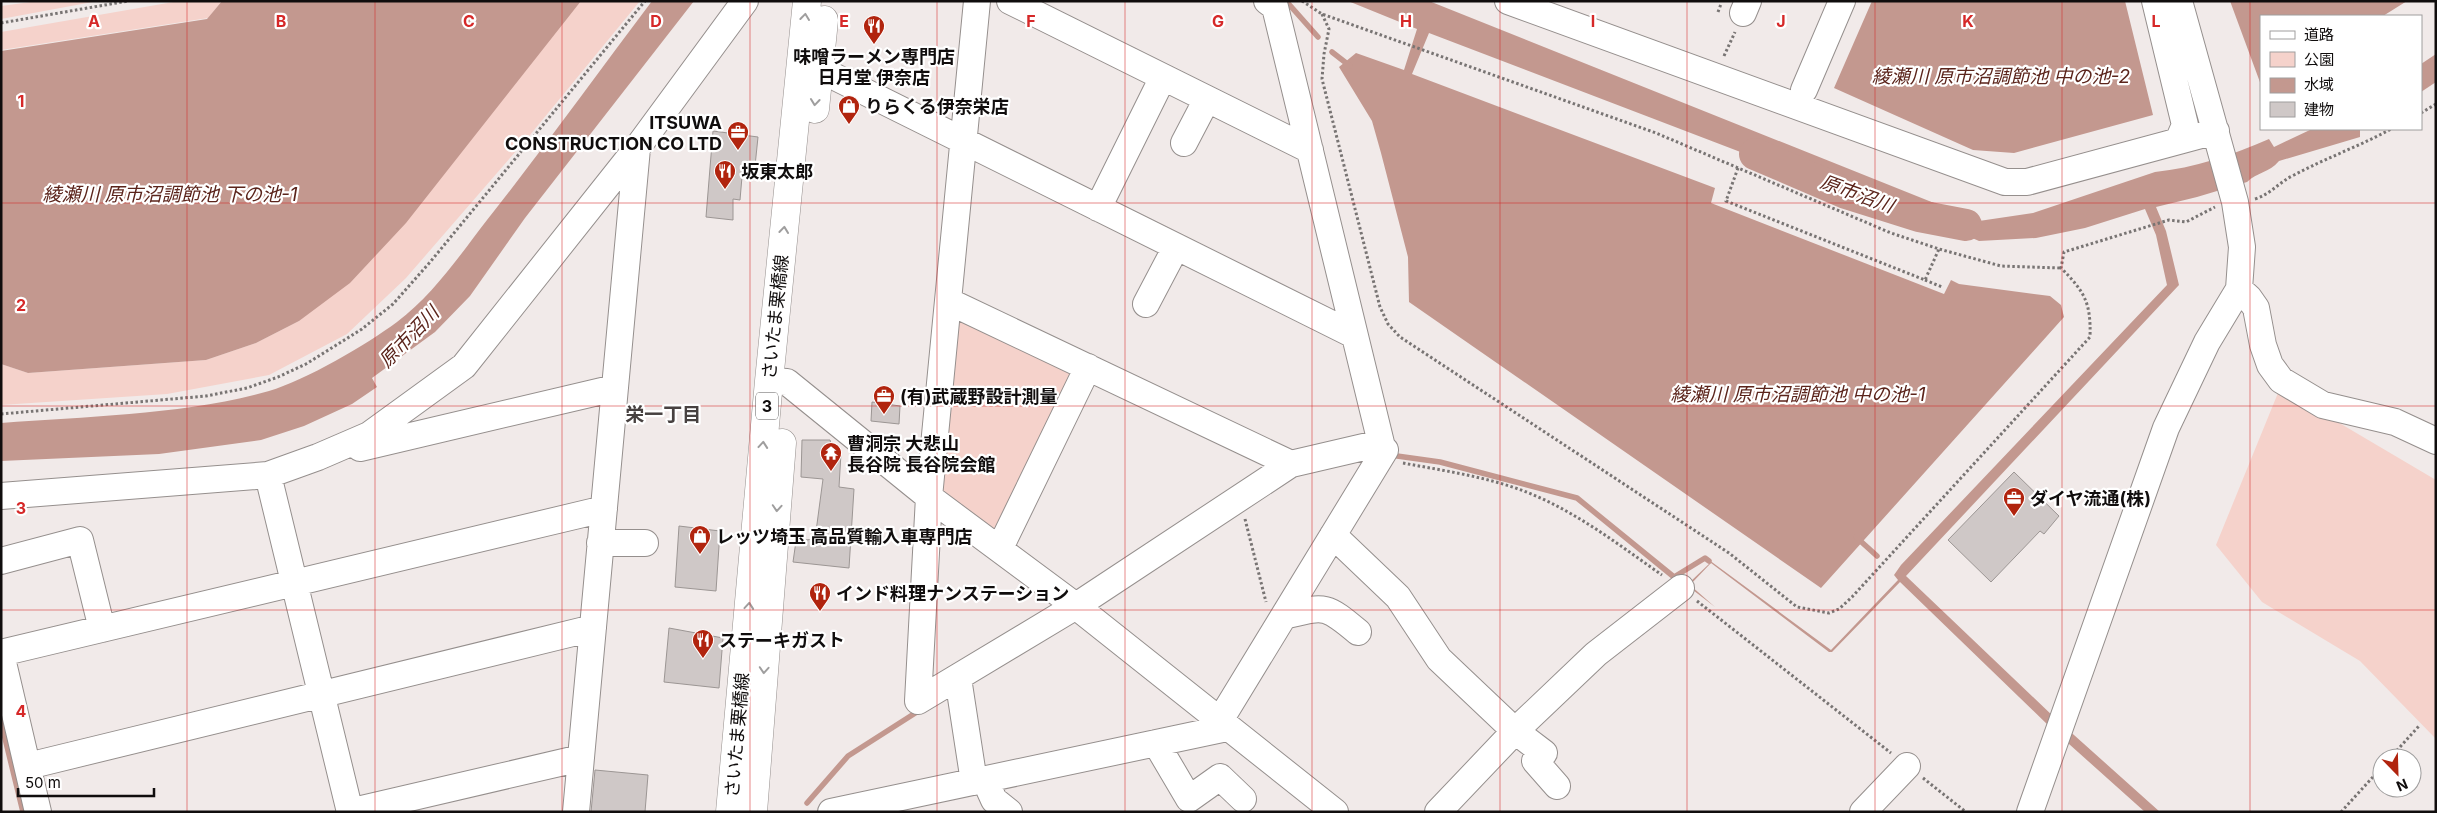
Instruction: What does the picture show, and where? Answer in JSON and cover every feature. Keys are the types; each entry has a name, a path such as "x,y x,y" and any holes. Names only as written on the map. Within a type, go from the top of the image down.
{"main road":[{"name":"さいたま栗橋線","path":"730,812 778,382 810,64 807,1"},
{"name":"さいたま栗橋線","path":"810,64 826,1"},
{"name":"さいたま栗橋線","path":"753,812 778,382"}],"street":[{"path":"1,496 268,475 318,457 369,435 464,366 636,148 745,1"},
{"path":"977,1 930,497 918,701 959,683 1080,609 1291,464 1381,443 1275,7 1267,1"},
{"path":"1010,1 1310,150"},
{"path":"1508,1 1715,78 2005,182 2027,182 2178,141 2218,140"},
{"path":"1804,90 1842,1"},
{"path":"2155,1 2185,125 2178,141"},
{"path":"2030,812 2166,428 2207,342 2239,289 2242,246 2234,199 2179,1"},
{"path":"810,64 1354,336"},
{"path":"1098,208 1163,77"},
{"path":"1184,143 1207,98"},
{"path":"576,812 636,148"},
{"path":"1146,304 1176,247"},
{"path":"2239,289 2256,308 2263,345 2270,365 2281,380 2323,405 2395,422 2436,441"},
{"path":"948,301 1291,464"},
{"path":"2194,369 2198,340 2212,302"},
{"path":"1000,548 1088,367"},
{"path":"778,382 1080,609 1223,725 1335,812"},
{"path":"318,457 615,388"},
{"path":"831,812 928,803 980,781 1156,743 1223,725 1279,624 1385,450"},
{"path":"268,475 350,812 581,758"},
{"path":"38,812 1,654 604,509"},
{"path":"1333,535 1398,597 1439,659 1514,731 1544,753 1535,761 1556,786"},
{"path":"1,561 80,540 102,629"},
{"path":"600,543 645,543"},
{"path":"1438,812 1514,731 1596,654 1681,588"},
{"path":"1279,624 1318,607 1336,613 1358,632"},
{"path":"28,766 593,628"},
{"path":"959,683 980,781 994,800 1009,812"},
{"path":"1156,743 1189,799 1220,777 1243,799"},
{"path":"1863,812 1907,766"}],"path":[{"path":"1,23 128,1"},
{"path":"1,414 197,398 247,388 278,378 306,364 362,329 393,304 431,261 645,1"},
{"path":"1302,1 1322,14 1656,133 1891,233 1939,249 2001,266 2061,268 2079,286 2086,298 2091,316 2090,337 1839,609 1830,613 1797,607 1728,554 1400,336 1388,324 1380,307 1322,79 1329,29 1322,14"},
{"path":"1715,78 1745,7"},
{"path":"2422,112 2436,104"},
{"path":"2061,268 2064,252 2169,220 2186,222 2222,203 2234,199 2267,195 2295,174 2358,147 2389,130"},
{"path":"1738,168 1726,201 1942,287"},
{"path":"1925,280 1939,249"},
{"path":"1385,450 1394,461 1471,476 1529,493 1587,522 1681,588 1966,812"},
{"path":"1244,515 1279,624"},
{"path":"2399,748 2419,726"},
{"path":"2341,812 2372,777"}],"green space":[{"path":"38,1 98,1 1,19 1,6"},
{"path":"179,1 222,1 208,18 1,50 1,32"},
{"path":"581,1 640,1 530,135 406,278 347,334 269,375 167,394 1,405 1,364 28,373 206,360 256,343 299,321"},
{"path":"959,312 1078,369 996,532 938,493"},
{"path":"2280,388 2436,480 2436,739 2360,661 2262,602 2216,545"}],"water":[{"name":"綾瀬川 原市沼調節池 下の池-1","path":"222,1 581,1 406,223 350,283 299,321 256,343 206,360 28,373 1,364 1,51 207,19"},
{"path":"652,1 694,1 525,218 470,296 435,332 372,378 377,387 352,404 304,426 261,440 159,454 1,461 1,423 170,410 236,399 269,391 300,379 335,361 397,322 422,300 445,274 529,166"},
{"name":"綾瀬川 原市沼調節池 中の池-1","path":"1348,1 1429,1 1979,221 2033,213 2155,172 2213,160 2269,139 2274,147 2310,130 2360,130 2360,137 2279,161 2247,182 2156,207 2166,231 2179,285 1906,576 2055,718 2160,812 2145,812 2050,727 1900,582 1832,652 1829,652 1711,563 1690,585 1715,607 1689,587 1689,583 1710,563 1705,557 1831,650 1898,580 1894,575 1901,565 2167,285 2156,235 2145,209 2085,228 2036,238 1979,241 1909,210 1764,161 1429,33 1412,74 1715,188 1711,203 1944,294 1951,280 1959,284 2050,296 2061,305 2064,317 1821,588 1409,302 1408,257 1372,121 1339,67 1356,53 1404,70 1417,29"},
{"name":"綾瀬川 原市沼調節池 中の池-2","path":"1872,1 2125,1 2153,115 2014,153 1973,150 1834,88"},
{"path":"2230,1 2407,1 2385,15 2260,15 2260,82"},
{"path":"2436,54 2436,82 2422,91 2422,63"}],"building":[{"path":"713,131 758,137 755,166 743,165 740,200 733,199 733,220 706,217"},
{"path":"872,402 900,406 899,424 871,421"},
{"path":"802,440 830,440 833,451 841,453 839,487 854,489 849,568 793,562 796,541 815,539 823,479 801,477"},
{"path":"2014,472 2059,516 2044,534 2040,531 1991,582 1948,540"},
{"path":"679,526 720,531 716,591 675,587"},
{"path":"669,628 723,638 719,688 664,682"},
{"path":"595,770 648,775 645,812 591,812"}],"waterway":[{"path":"1286,1 1318,37"},
{"path":"1332,52 1350,66"},
{"name":"原市沼川","path":"1755,154 1846,193 1919,216 1966,225"},
{"path":"1397,456 1440,462 1577,498 1674,577 1705,558 1709,561"},
{"path":"1856,537 1877,556"},
{"path":"807,803 848,756 920,710"},
{"path":"1,722 23,812"}],"place":[{"name":"味噌ラーメン専門店 日月堂 伊奈店","path":"874,45"},
{"name":"りらくる伊奈栄店","path":"849,125"},
{"name":"ITSUWA CONSTRUCTION CO LTD","path":"738,151"},
{"name":"坂東太郎","path":"725,190"},
{"name":"(有)武蔵野設計測量","path":"884,415"},
{"name":"曹洞宗 大悲山 長谷院 長谷院会館","path":"831,472"},
{"name":"ダイヤ流通(株)","path":"2014,517"},
{"name":"レッツ埼玉 高品質輸入車専門店","path":"700,555"},
{"name":"インド料理ナンステーション","path":"820,612"},
{"name":"ステーキガスト","path":"703,659"}],"district":[{"name":"栄一丁目","path":"663,414"}]}
